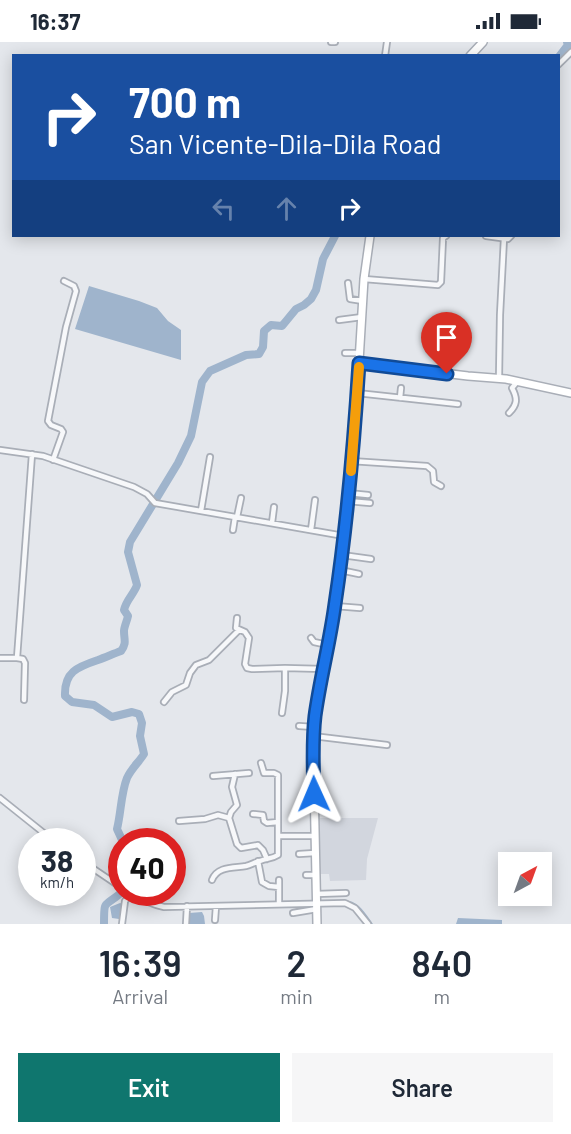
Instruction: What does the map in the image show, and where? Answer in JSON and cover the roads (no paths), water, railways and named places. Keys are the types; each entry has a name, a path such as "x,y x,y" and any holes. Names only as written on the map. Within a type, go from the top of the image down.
{"street":[{"path":"472,54 483,42"},
{"path":"560,63 571,52"},
{"path":"317,924 313,736 342,555 357,393 364,279 370,237"},
{"path":"364,279 438,285 441,282 444,237"},
{"path":"495,237 508,239 510,237"},
{"path":"499,378 504,238"},
{"path":"53,460 63,432 48,421 66,327 76,291 74,286 64,281"},
{"path":"348,283 350,299 363,301"},
{"path":"339,320 362,317"},
{"path":"345,353 360,353"},
{"path":"359,363 499,378 571,393"},
{"path":"509,413 516,405 512,388 517,382"},
{"path":"400,398 401,388"},
{"path":"357,393 458,404"},
{"path":"0,450 32,454 134,487 147,494 155,503 344,536"},
{"path":"17,658 32,454"},
{"path":"201,511 210,457"},
{"path":"351,461 427,466 433,471 434,482 441,486"},
{"path":"348,497 368,495"},
{"path":"348,497 370,503"},
{"path":"233,530 241,498"},
{"path":"311,530 315,500"},
{"path":"272,523 274,507"},
{"path":"342,555 371,559"},
{"path":"340,570 359,574"},
{"path":"335,606 360,608"},
{"path":"237,618 235,626 238,630 245,632 249,638 245,664 248,668 324,669"},
{"path":"164,702 172,692 186,685 196,665 209,660 238,630"},
{"path":"311,638 314,642 328,645"},
{"path":"0,658 23,659 26,663 24,700"},
{"path":"282,713 285,668"},
{"path":"299,726 314,727"},
{"path":"313,736 387,745"},
{"path":"212,880 214,874 226,868 249,865 278,855 278,775 274,772 264,773 261,763"},
{"path":"213,776 249,773"},
{"path":"235,774 232,787 237,805 231,812 230,818 238,845 242,848 258,845 267,859"},
{"path":"0,798 38,828"},
{"path":"253,814 263,815 264,822 278,822"},
{"path":"179,821 205,819 218,815 230,818"},
{"path":"278,836 315,836"},
{"path":"299,854 315,853"},
{"path":"258,861 262,882 269,886 279,887"},
{"path":"306,875 315,875"},
{"path":"279,880 279,904"},
{"path":"316,894 346,893"},
{"path":"293,913 348,903 358,910 368,924"},
{"path":"158,906 279,904 317,907"},
{"path":"122,924 124,906"},
{"path":"186,924 187,906"},
{"path":"215,920 216,906"}],"water":[{"path":"89,286 157,308 168,321 181,330 181,360 75,329"},
{"path":"123,906 121,918 112,918 110,907"},
{"path":"202,912 205,924 189,924 189,913"},
{"path":"458,918 502,920 502,924 456,924"}],"waterway":[{"path":"560,55 568,45 567,42"},
{"path":"117,828 125,784 144,754 140,736 142,723 139,714 132,712 112,717 94,705 72,702 65,696 67,681 78,668 121,651 124,646 124,629 128,616 124,610 137,585 128,552 130,542 178,463 191,436 202,382 210,371 246,355 259,354 263,347 264,331 271,325 282,326 296,309 311,299 316,290 323,259 334,237"},
{"path":"96,868 108,876"},
{"path":"344,901 357,906 372,924"},
{"path":"104,924 104,910 108,902"},
{"path":"282,902 308,902"}]}
